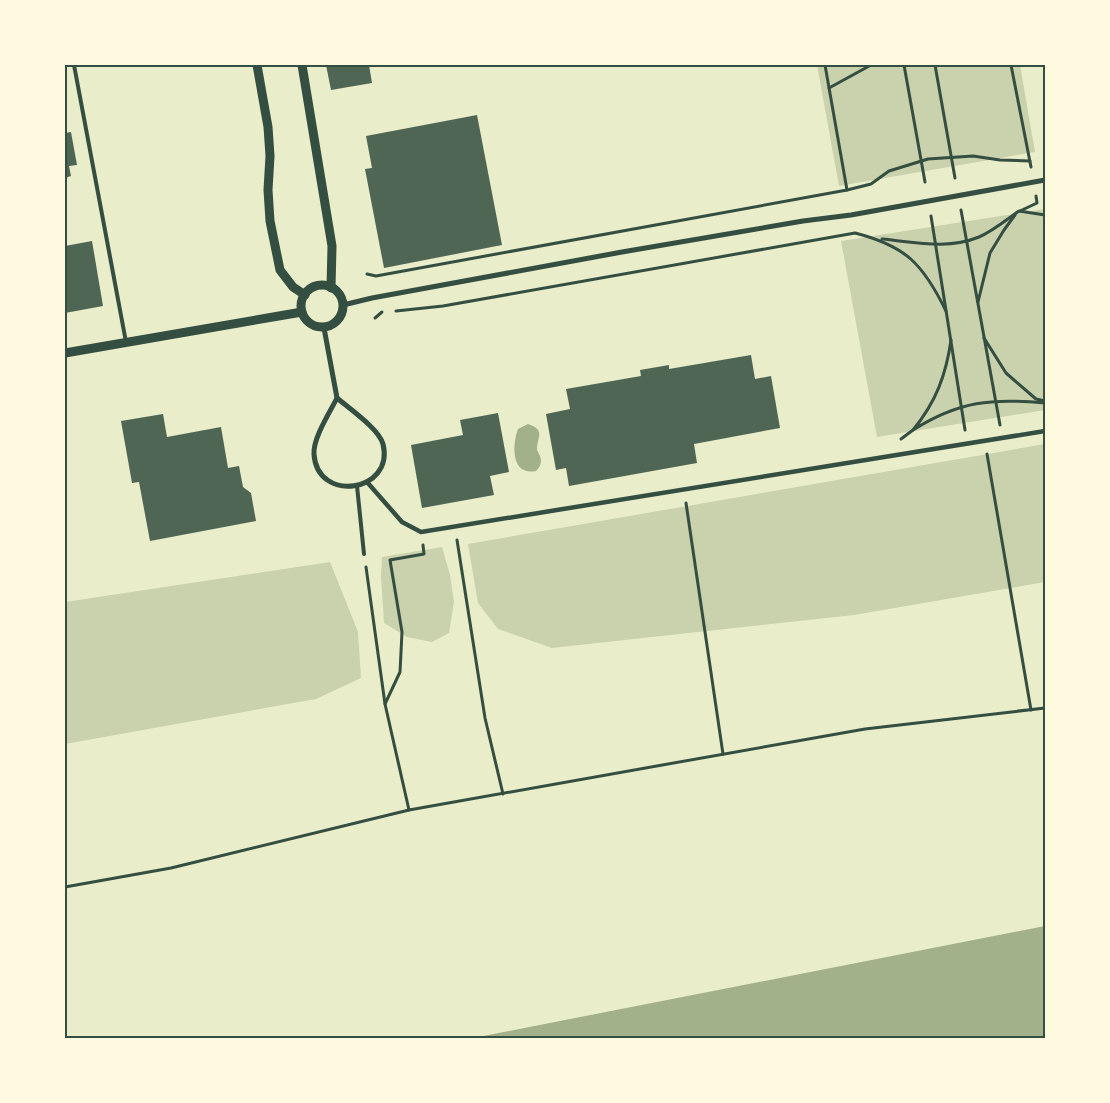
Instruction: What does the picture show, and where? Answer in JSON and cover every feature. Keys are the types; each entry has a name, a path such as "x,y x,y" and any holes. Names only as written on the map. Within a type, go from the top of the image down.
{"street":[{"path":"257,65 268,127 270,222 280,270 293,287 305,295"},
{"path":"302,65 332,246 331,288"},
{"path":"343,306 372,298 622,252 802,221 851,215 1045,180"},
{"path":"321,285 331,288 338,293 343,306 342,313 334,324 324,328 313,325 305,318 302,312 302,301 305,295 315,287 321,285"},
{"path":"65,353 302,312"},
{"path":"324,328 337,398 315,442 314,454 317,466 323,476 333,483 345,487 357,486 367,482 375,475 384,455 383,444 371,426 337,398"},
{"path":"367,482 402,522 421,532 1045,431"}],"lane":[{"path":"74,65 126,342"},
{"path":"357,486 364,554"}],"path":[{"path":"825,65 847,190"},
{"path":"829,88 871,65"},
{"path":"904,65 925,182"},
{"path":"935,65 955,178"},
{"path":"1011,65 1031,167"},
{"path":"367,274 376,276 847,190 871,184 889,171 921,161 951,156 973,156 1000,160 1030,161"},
{"path":"375,318 382,312 443,306 855,233 876,238 935,245 966,241 981,236 1019,211 1037,203 1036,195"},
{"path":"960,209 1002,438"},
{"path":"1019,211 1045,215"},
{"path":"978,306 990,253 1004,230 1019,211"},
{"path":"930,216 968,444"},
{"path":"876,238 890,244 918,264 937,292 946,311"},
{"path":"984,338 1006,372 1036,399 1045,402"},
{"path":"951,340 945,374 935,397 913,430 934,416 977,403 1010,400 1045,402"},
{"path":"985,441 1031,710"},
{"path":"684,490 723,754"},
{"path":"385,704 400,672 402,632 390,560 424,554 423,547"},
{"path":"459,551 485,718 502,794"},
{"path":"364,554 385,704 409,810"},
{"path":"65,887 171,868 409,810 864,728 1045,708"}],"shaded area":[{"path":"817,65 1020,65 1035,152 839,186"},
{"path":"1045,209 1045,410 877,437 841,241"},
{"path":"528,424 534,426 539,431 537,450 541,461 536,471 522,469 515,458 514,451 518,429"},
{"path":"1045,444 1045,582 854,615 552,648 498,629 478,603 468,544"},
{"path":"442,547 450,575 454,602 449,633 432,642 407,637 384,623 381,576 382,557"},
{"path":"330,562 358,632 361,678 316,699 65,744 65,602"},
{"path":"1045,926 1045,1038 473,1038"}],"building":[{"path":"326,65 369,65 372,83 331,90"},
{"path":"477,115 502,245 384,268 365,169 372,168 366,136"},
{"path":"71,132 77,165 69,166 71,176 65,178 65,133"},
{"path":"92,241 103,306 65,313 65,246"},
{"path":"751,355 755,379 771,376 780,428 694,444 697,463 569,486 566,468 556,470 546,414 570,409 566,389 641,376 640,370 669,365 669,369"},
{"path":"498,413 509,472 490,476 494,495 422,508 411,445 463,435 460,420"},
{"path":"163,414 167,437 221,427 228,468 239,466 243,487 251,493 256,521 150,541 139,482 132,483 121,421"}]}
